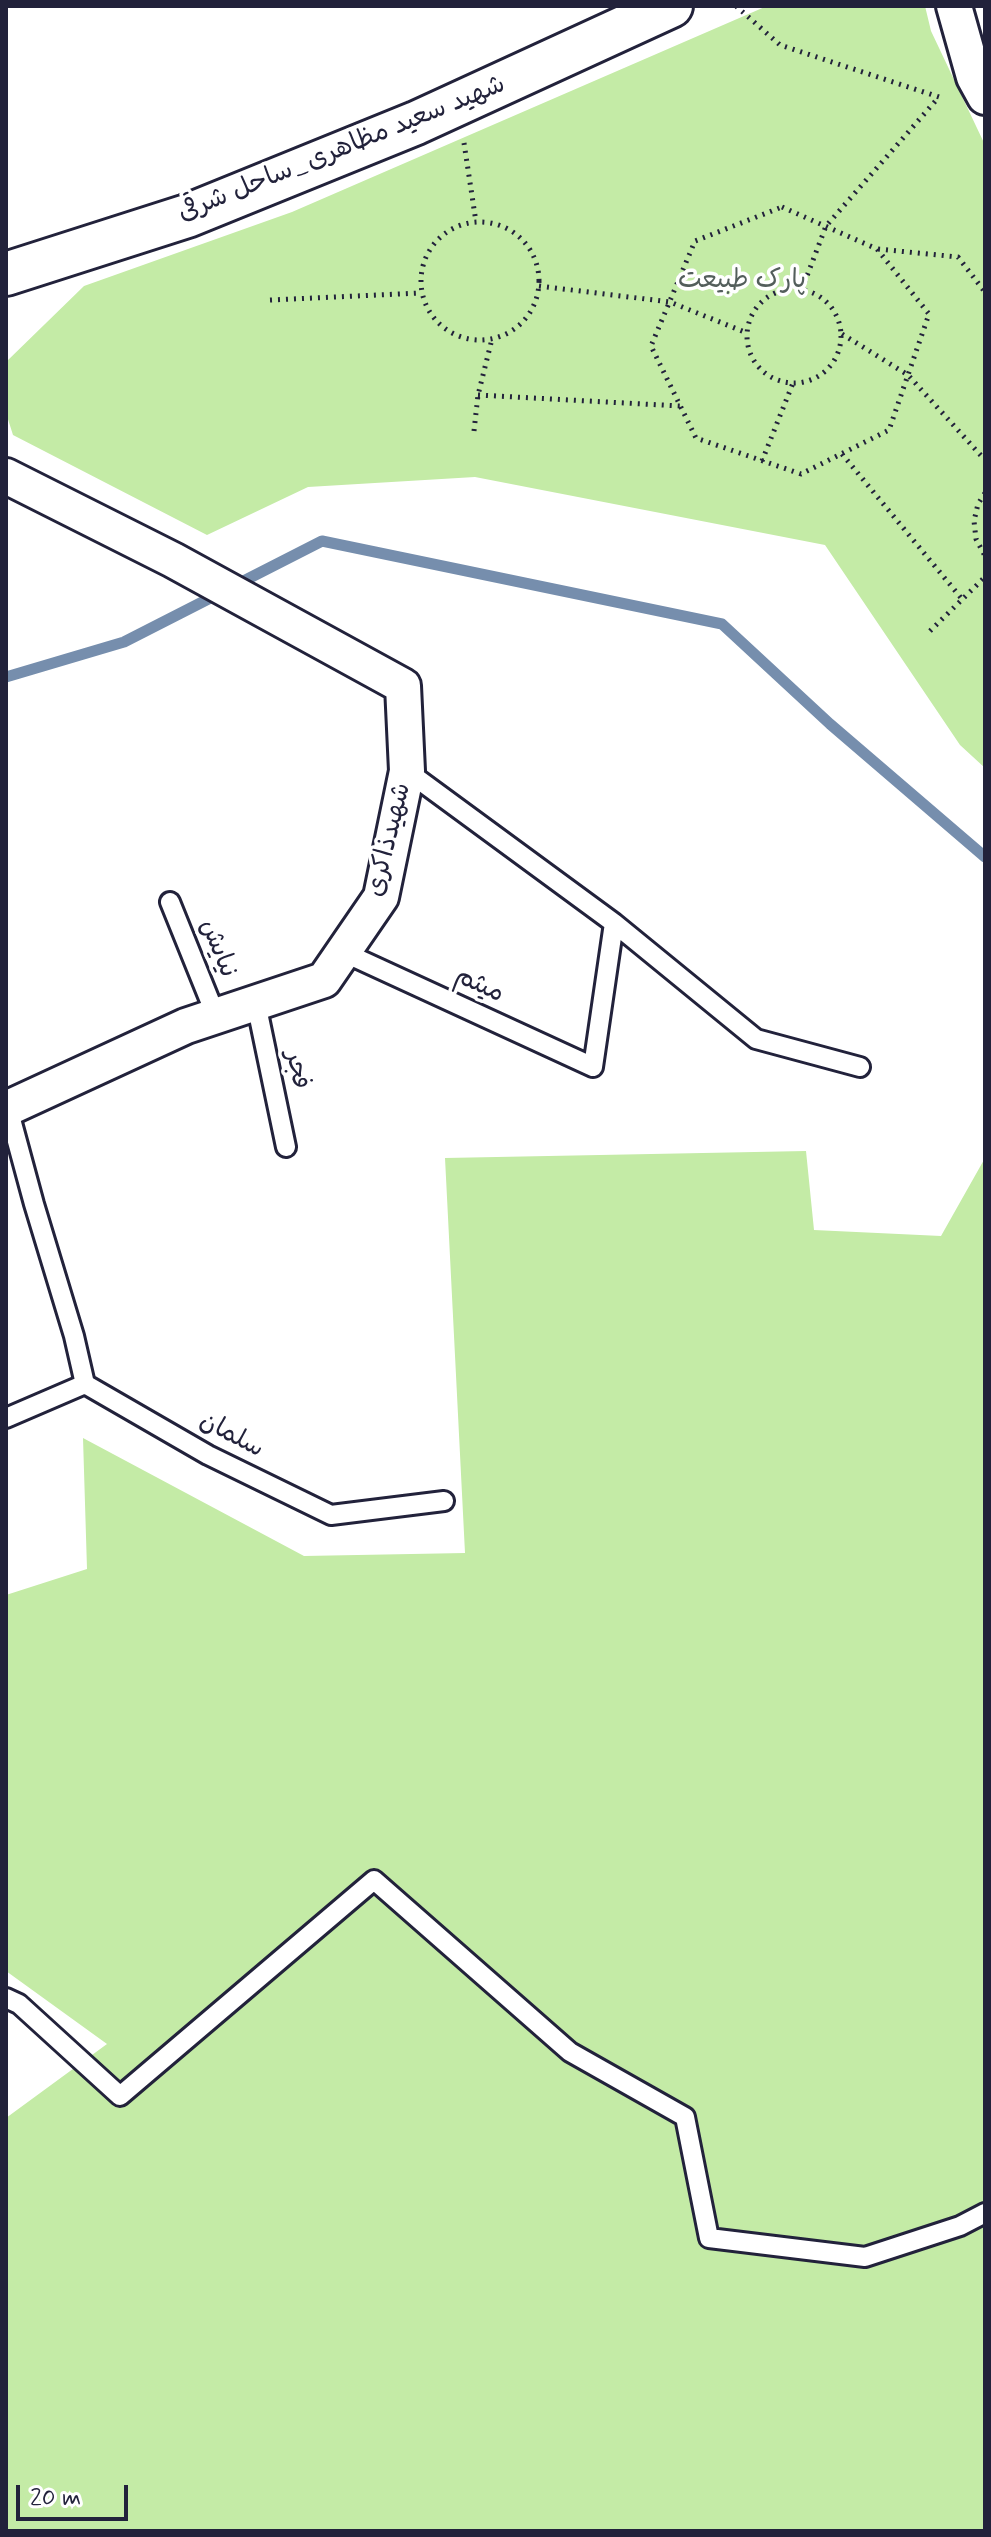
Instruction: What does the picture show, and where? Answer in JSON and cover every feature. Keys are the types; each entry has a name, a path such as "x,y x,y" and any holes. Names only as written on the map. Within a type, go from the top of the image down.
{"street":[{"name":"شهید سعید مظاهری_ساحل شرقی","path":"8,276 187,216 458,104 671,6"},
{"path":"966,22 974,77 985,97"},
{"name":"شهیدذاکری","path":"6,476 173,560 403,686 407,771 381,897 324,980 186,1026 7,1108"}],"lane":[{"path":"407,771 614,923 756,1039 860,1067"},
{"name":"نیایش","path":"170,902 216,1016"},
{"name":"میثم","path":"343,952 593,1067 614,923"},
{"name":"فجر","path":"256,1003 286,1147"},
{"path":"6,1418 85,1384 74,1336 7,1108"},
{"name":"سلمان","path":"85,1384 208,1455 331,1515 444,1501"},
{"path":"6,1998 19,2004 120,2096 374,1880 570,2052 685,2117 709,2238 865,2257 960,2226 985,2213"}],"path":[{"path":"736,6 780,45 939,97 826,226 802,289"},
{"path":"458,104 476,222"},
{"path":"877,249 929,314 889,430 801,474 696,438 651,346 695,241 782,207 877,249 958,257 985,292"},
{"path":"476,222 496,224 514,233 528,247 537,266 539,286 534,304 524,320 510,332 492,339 473,340 455,336 439,325 421,293 420,274 426,254 438,238 456,226 476,222"},
{"path":"539,286 670,302 747,333"},
{"path":"786,289 802,289 818,294 830,304 839,318 842,334 832,364 821,375 793,383 765,373 749,349 747,333 758,305 786,289"},
{"path":"270,300 421,293"},
{"path":"842,334 908,375 985,460"},
{"path":"474,431 478,395 492,339"},
{"path":"762,461 793,383"},
{"path":"478,395 681,406"},
{"path":"842,454 962,599"},
{"path":"985,493 978,504 974,521 976,539 985,556"},
{"path":"930,631 985,577"}],"green space":[{"name":"پارک طبیعت","path":"767,6 925,6 931,31 985,145 985,768 960,745 825,545 475,477 308,487 207,535 13,435 6,413 6,362 84,286 292,212"},
{"path":"806,1151 814,1230 941,1236 985,1158 985,2531 6,2531 6,2118 107,2044 6,1971 6,1595 87,1569 83,1438 304,1556 465,1553 445,1158"}],"waterway":[{"path":"6,677 124,642 322,541 722,624 830,724 985,857"}]}
